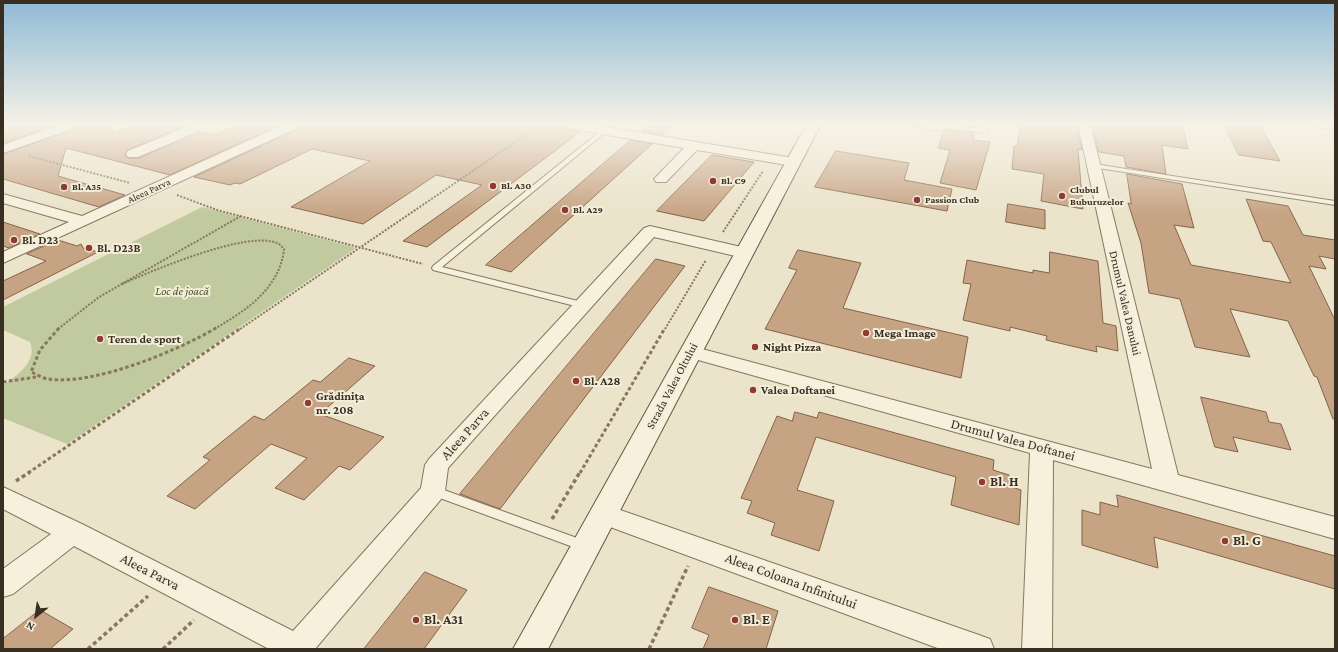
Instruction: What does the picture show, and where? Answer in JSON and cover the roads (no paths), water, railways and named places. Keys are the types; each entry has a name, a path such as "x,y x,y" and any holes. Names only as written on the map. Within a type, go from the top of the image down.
{"main road":[{"name":"Strada Valea Oltului","path":"530,649 797,154"}],"street":[{"name":"Aleea Parva","path":"3,258 228,154"},
{"path":"661,179 685,154"},
{"path":"751,154 793,162"},
{"name":"Drumul Valea Danului","path":"1091,154 1167,482"},
{"path":"3,198 84,221"},
{"name":"Aleea Parva","path":"6,492 73,532 211,603 296,649 433,491 436,465 650,231 744,253"},
{"name":"Drumul Valea Doftanei","path":"691,352 1335,528"},
{"path":"1037,649 1042,448"},
{"name":"Aleea Coloana Infinitului","path":"603,514 979,649"},
{"path":"3,585 73,532"}],"lane":[{"path":"575,154 436,268 583,305"},
{"path":"1094,166 1335,203"},
{"path":"433,491 585,547"}],"place":[{"name":"Bl. C9","path":"713,181"},
{"name":"Bl. A30","path":"493,186"},
{"name":"Bl. A35","path":"64,187"},
{"name":"Clubul Buburuzelor","path":"1062,196"},
{"name":"Passion Club","path":"917,200"},
{"name":"Bl. A29","path":"565,210"},
{"name":"Bl. D23","path":"14,240"},
{"name":"Bl. D23B","path":"89,248"},
{"name":"Mega Image","path":"866,333"},
{"name":"Teren de sport","path":"100,339"},
{"name":"Night Pizza","path":"755,347"},
{"name":"Bl. A28","path":"576,381"},
{"name":"Valea Doftanei","path":"753,390"},
{"name":"Grădinița nr. 208","path":"308,403"},
{"name":"Bl. H","path":"982,482"},
{"name":"Bl. G","path":"1225,541"},
{"name":"Bl. A31","path":"416,620"},
{"name":"Bl. E","path":"735,620"}],"park label":[{"name":"Loc de joacă","path":"182,291"}]}
